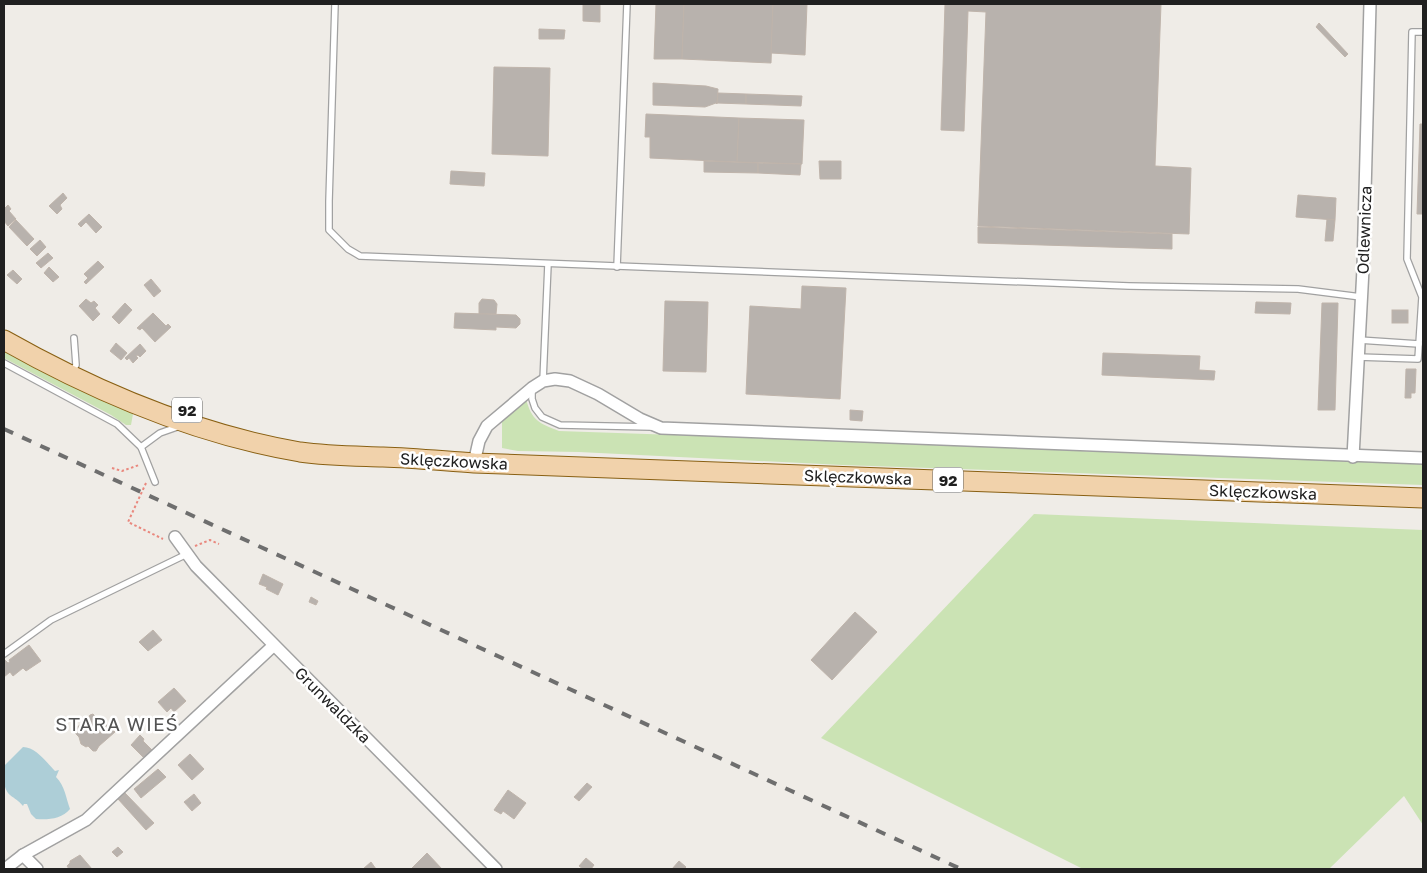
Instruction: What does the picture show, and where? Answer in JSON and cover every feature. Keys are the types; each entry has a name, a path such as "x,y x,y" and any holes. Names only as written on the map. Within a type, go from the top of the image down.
{"main road":[{"name":"Sklęczkowska","path":"4,326 48,352 116,397 190,424 252,442 299,452 333,456 384,457 474,463 1423,498"},
{"name":"Sklęczkowska","path":"4,340 73,370 220,420 384,457"}],"street":[{"name":"Odlewnicza","path":"1354,457 1370,4"},
{"path":"474,463 479,441 488,426 532,388 543,381 555,379 570,381 598,394 640,419 661,428 1354,457 1423,458"},
{"name":"Grunwaldzka","path":"175,537 196,566 273,646 496,869"},
{"path":"5,869 23,854 86,820 273,646"},
{"path":"23,854 37,869"}],"lane":[{"path":"335,4 328,201 329,230 348,249 360,256 1129,286 1298,289 1361,297"},
{"path":"617,267 627,4"},
{"path":"1358,357 1418,359 1422,297 1407,259 1412,32 1423,32"},
{"path":"543,381 548,264"},
{"path":"73,370 74,338"},
{"path":"1359,340 1419,344"},
{"path":"4,363 117,424 141,447 155,482"},
{"path":"532,388 532,399 535,408 542,416 560,425 661,428"},
{"path":"141,447 160,433 190,424"},
{"path":"4,654 51,620 186,552"}],"path":[{"path":"112,468 122,471 140,464 135,452 141,447"},
{"path":"147,480 128,522 186,552 210,540 219,544"}],"green space":[{"path":"4,349 130,411 133,414 131,425 126,425 111,415 4,358"},
{"path":"526,399 531,412 537,420 559,431 938,444 1121,453 1423,462 1423,485 842,465 579,452 518,451 502,448 502,417"},
{"path":"1034,514 1423,530 1423,825 1404,796 1329,869 1083,869 821,738"}],"water":[{"path":"23,747 37,752 55,771 59,770 56,777 63,788 70,809 63,815 50,819 36,819 31,814 27,804 23,806 7,792 4,781 4,766"}],"building":[{"path":"583,4 600,4 600,22 583,21"},
{"path":"656,4 684,4 682,59 654,59"},
{"path":"684,4 773,4 771,63 682,59"},
{"path":"773,4 807,4 805,55 771,53"},
{"path":"945,4 1161,4 1155,166 1191,168 1189,234 978,226 986,12 968,11 964,131 941,130"},
{"path":"1319,23 1348,54 1345,57 1316,27"},
{"path":"539,29 565,30 564,39 539,39"},
{"path":"494,67 550,68 548,156 492,154"},
{"path":"653,83 706,86 718,89 717,104 705,107 653,105"},
{"path":"718,93 746,94 746,104 717,103"},
{"path":"746,94 802,96 801,106 746,104"},
{"path":"646,114 739,118 737,162 650,158 650,137 645,137"},
{"path":"739,118 804,120 802,164 737,162"},
{"path":"1420,124 1423,124 1423,214 1417,214"},
{"path":"704,161 758,163 758,173 704,172"},
{"path":"819,161 841,161 841,179 820,179"},
{"path":"758,163 801,164 800,175 758,173"},
{"path":"451,171 485,173 484,186 450,184"},
{"path":"63,193 67,198 60,205 62,209 57,214 49,206"},
{"path":"1298,195 1336,198 1335,220 1296,217"},
{"path":"8,205 11,209 9,211 16,219 8,226 4,221 4,206 5,208"},
{"path":"89,214 102,227 96,233 86,222 81,227 78,224"},
{"path":"1327,219 1335,220 1333,241 1325,241"},
{"path":"16,220 34,239 27,246 9,227"},
{"path":"978,227 1172,234 1172,249 978,243"},
{"path":"40,240 46,247 37,256 30,249"},
{"path":"48,253 53,258 41,268 36,263"},
{"path":"98,261 104,267 86,284 84,282 88,278 84,274"},
{"path":"49,267 59,277 53,282 44,273"},
{"path":"13,270 22,279 17,284 7,275"},
{"path":"151,279 161,291 154,297 144,285"},
{"path":"802,286 846,288 840,399 746,394 750,306 801,309"},
{"path":"86,299 91,303 94,301 98,305 95,308 100,314 93,321 79,306"},
{"path":"482,299 494,300 497,304 496,314 479,314 479,303"},
{"path":"665,301 708,302 706,372 663,371"},
{"path":"1256,302 1291,303 1290,314 1255,313"},
{"path":"125,303 132,310 119,324 112,317"},
{"path":"1322,303 1338,303 1335,410 1318,410"},
{"path":"1392,310 1408,310 1408,323 1392,323"},
{"path":"153,313 166,326 168,324 171,327 155,342 142,328 140,330 137,328"},
{"path":"455,313 516,315 520,319 520,324 516,328 496,327 496,330 454,328"},
{"path":"116,343 127,353 121,360 110,351"},
{"path":"140,344 146,351 140,357 136,356 138,358 133,363 129,358 127,360 125,358"},
{"path":"1103,353 1200,356 1199,370 1215,371 1214,380 1102,375"},
{"path":"1406,369 1416,369 1415,393 1411,393 1411,398 1405,398"},
{"path":"850,410 863,411 862,421 850,420"},
{"path":"263,574 283,584 278,595 259,584"},
{"path":"311,597 318,601 316,605 309,602"},
{"path":"855,612 877,632 832,680 811,660"},
{"path":"153,630 162,640 148,651 139,642"},
{"path":"29,645 41,661 26,671 23,668 13,676 10,672 4,677 4,661 10,662 9,660"},
{"path":"174,688 186,701 174,712 171,708 167,712 158,702"},
{"path":"93,714 104,726 106,724 115,732 96,751 81,744 79,737 74,732"},
{"path":"140,735 152,750 144,758 131,745"},
{"path":"190,754 204,769 192,780 178,765"},
{"path":"158,769 166,777 141,798 134,789"},
{"path":"587,783 592,787 579,801 574,797"},
{"path":"508,790 526,803 514,819 503,811 501,814 494,810"},
{"path":"125,793 154,823 146,830 118,799"},
{"path":"194,794 201,803 192,811 184,802"},
{"path":"118,847 123,852 117,857 112,852"},
{"path":"427,853 442,869 411,869"},
{"path":"80,855 92,869 69,869 67,866 70,861"},
{"path":"586,858 594,865 591,869 583,869 579,866"},
{"path":"679,861 686,867 684,869 672,869"},
{"path":"371,862 376,869 363,869"}],"railway":[{"path":"4,429 961,869"}],"district":[{"name":"STARA WIEŚ","path":"117,723"}]}
